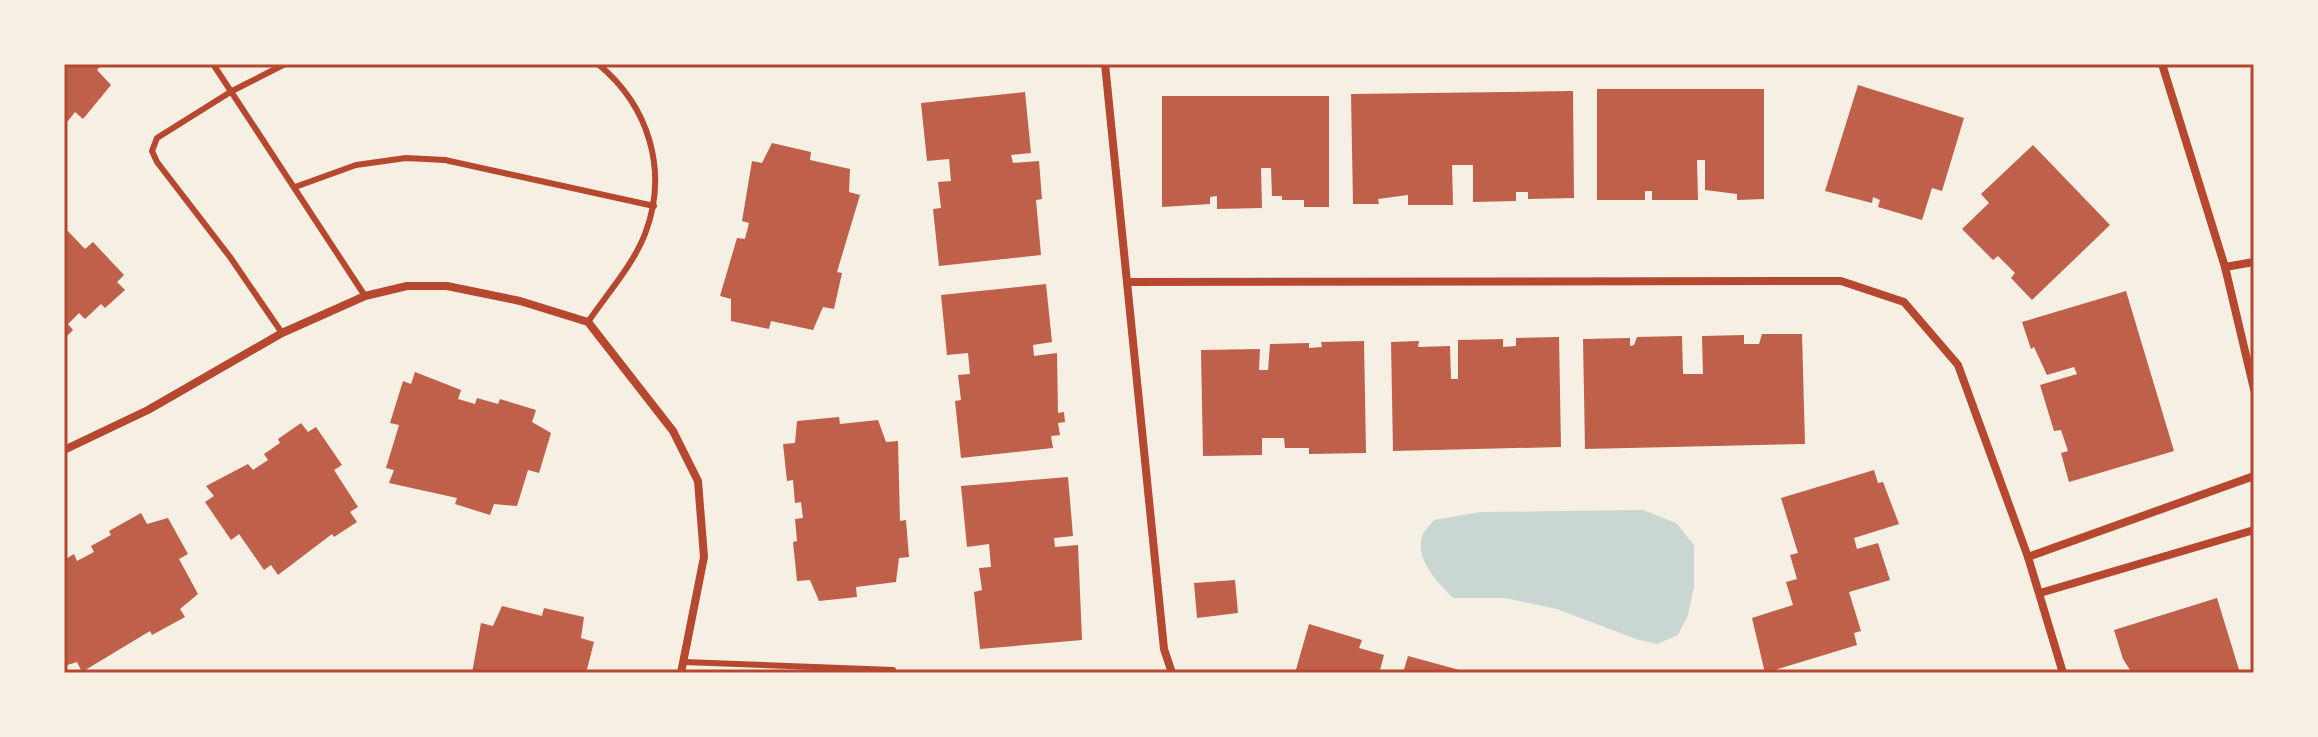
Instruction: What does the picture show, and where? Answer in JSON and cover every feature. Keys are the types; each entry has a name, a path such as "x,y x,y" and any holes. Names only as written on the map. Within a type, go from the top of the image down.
{"street":[{"path":"1105,64 1164,649 1172,673"},
{"path":"2162,64 2225,267 2254,389"},
{"path":"2225,267 2254,262"},
{"path":"1128,282 1841,281 1904,302 1958,365 2028,557 2063,673"},
{"path":"64,450 148,410 282,333 365,296 407,286 447,286 520,301 588,322 673,431 698,481 704,557 681,673"},
{"path":"2028,557 2254,476"},
{"path":"2040,593 2254,530"}],"lane":[{"path":"213,64 365,296"},
{"path":"282,333 152,151 157,138 232,91 285,64"},
{"path":"588,322 644,237 654,206 657,181 650,137 635,103 617,80 598,64"},
{"path":"295,187 356,165 406,158 445,160 654,206"},
{"path":"684,662 893,670"}],"shaded area":[{"path":"1643,510 1676,523 1694,545 1694,587 1688,615 1678,635 1657,644 1557,609 1505,598 1453,598 1429,570 1422,554 1422,536 1434,520 1481,512"}],"building":[{"path":"64,64 102,64 97,70 111,85 83,119 75,112 64,126"},
{"path":"1858,85 1964,118 1942,191 1932,188 1922,220 1878,207 1880,200 1873,197 1872,203 1825,191"},
{"path":"1597,89 1764,89 1764,199 1737,200 1737,194 1705,190 1705,160 1697,160 1698,200 1652,200 1652,191 1645,191 1645,200 1597,200"},
{"path":"1573,91 1574,198 1528,199 1528,192 1516,192 1516,201 1473,202 1473,165 1452,165 1453,205 1408,205 1408,195 1378,199 1379,204 1353,204 1351,94"},
{"path":"1025,92 1031,153 1011,155 1013,163 1039,161 1042,199 1036,200 1041,255 939,266 933,209 941,208 938,182 951,181 949,159 927,161 921,103"},
{"path":"1162,96 1329,96 1329,207 1304,207 1304,200 1282,200 1282,196 1272,196 1271,168 1261,168 1262,208 1217,209 1217,196 1210,197 1210,204 1162,207"},
{"path":"772,143 811,152 810,160 850,169 849,192 860,195 837,272 842,273 834,309 823,307 813,330 771,321 769,329 731,321 731,299 720,296 737,238 745,239 749,223 742,221 752,161 762,163"},
{"path":"2033,145 2110,225 2032,300 2011,278 2015,273 1998,256 1993,260 1962,229 1989,203 1981,194"},
{"path":"64,227 85,249 93,242 124,275 117,282 125,290 105,308 101,304 85,319 79,313 68,324 73,330 64,339"},
{"path":"1046,284 1052,342 1033,345 1034,356 1057,353 1058,413 1064,412 1065,422 1058,423 1060,435 1051,436 1053,448 961,458 955,401 961,400 958,375 970,374 968,353 947,355 941,295"},
{"path":"2126,291 2174,451 2069,482 2061,453 2068,451 2061,430 2054,431 2040,385 2077,374 2074,367 2047,375 2034,347 2031,349 2022,322"},
{"path":"1762,334 1802,334 1805,444 1585,449 1583,339 1630,338 1630,346 1634,345 1637,337 1682,336 1683,374 1703,374 1702,336 1744,335 1744,344 1759,344"},
{"path":"1559,337 1561,447 1393,451 1391,342 1419,341 1418,347 1450,346 1451,379 1458,379 1458,340 1503,339 1503,347 1516,346 1516,338"},
{"path":"1364,341 1366,453 1309,454 1309,448 1285,448 1284,438 1262,438 1262,455 1203,456 1201,350 1260,349 1259,370 1268,370 1270,344 1309,343 1309,348 1322,347 1321,342"},
{"path":"415,372 461,390 458,399 475,404 477,398 498,404 500,399 536,410 532,422 551,433 539,473 528,470 517,506 494,504 490,515 455,504 457,498 389,483 394,470 386,468 399,425 390,423 403,381 411,384"},
{"path":"839,417 840,424 878,420 886,442 898,441 900,521 906,520 909,557 899,558 896,582 856,587 857,597 819,601 810,580 797,581 793,542 797,541 795,519 803,518 801,502 795,503 793,480 787,481 783,444 795,443 797,421"},
{"path":"301,423 308,432 316,427 342,465 334,470 358,507 350,512 357,522 334,537 332,534 278,575 271,565 264,570 239,534 231,540 205,502 214,496 206,486 248,464 253,470 268,460 264,454 280,443 278,439"},
{"path":"1874,470 1878,483 1883,482 1899,524 1854,538 1857,549 1878,543 1890,580 1849,592 1861,631 1854,633 1857,645 1765,673 1752,618 1793,605 1786,582 1797,579 1790,555 1798,553 1781,498"},
{"path":"1068,477 1073,536 1054,538 1055,547 1078,545 1082,640 980,649 974,592 982,590 979,568 991,567 989,544 967,547 961,486"},
{"path":"141,513 147,524 168,518 188,554 179,559 198,594 180,609 185,617 152,635 150,631 82,672 77,662 64,666 64,560 74,554 77,561 94,552 91,546 111,535 109,531"},
{"path":"1235,580 1238,613 1197,618 1194,583"},
{"path":"2217,598 2240,673 2132,673 2123,659 2114,630"},
{"path":"502,606 542,616 544,608 584,617 581,638 594,642 586,673 472,673 481,623 493,626"},
{"path":"1309,624 1362,640 1359,648 1384,655 1380,670 1388,673 1295,673"},
{"path":"1408,656 1467,672 1467,673 1403,673"}]}
